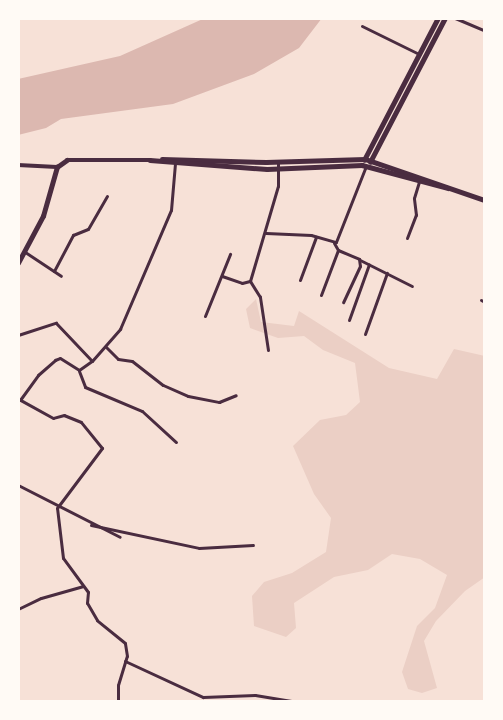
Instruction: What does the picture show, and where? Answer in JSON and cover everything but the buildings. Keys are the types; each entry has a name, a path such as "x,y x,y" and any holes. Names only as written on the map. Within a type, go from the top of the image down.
{"main road":[{"path":"365,166 371,160 438,18"},
{"path":"365,166 365,159 445,18"},
{"path":"18,165 57,167 76,158 175,161 278,168 365,166 448,188"},
{"path":"175,161 278,162 365,159 485,201"},
{"path":"18,263 43,216 57,167"}],"street":[{"path":"455,18 485,30"},
{"path":"362,26 422,55"},
{"path":"79,370 92,362 106,347 127,318 164,230 173,199 175,161"},
{"path":"250,281 278,186 278,162"},
{"path":"334,243 365,166"},
{"path":"407,238 416,214 414,198 419,182"},
{"path":"54,271 73,235 87,229 107,196"},
{"path":"266,233 316,237 334,243 338,250 412,286"},
{"path":"300,280 316,237"},
{"path":"321,295 338,250"},
{"path":"25,252 61,276"},
{"path":"205,316 230,254"},
{"path":"343,302 359,260"},
{"path":"349,320 369,264"},
{"path":"365,334 387,273"},
{"path":"222,276 242,283 250,281"},
{"path":"250,281 260,297 268,350"},
{"path":"18,334 56,323 92,362"},
{"path":"106,347 118,359 132,361 163,385 188,396 219,402 236,395"},
{"path":"118,702 125,661 125,643 97,620 83,586 63,558 57,508 102,448 81,422 64,415 53,418 19,402 38,375 60,358 79,370 85,387 142,411 176,442"},
{"path":"18,485 57,508 120,537"},
{"path":"91,525 167,538 193,547 253,545"},
{"path":"18,609 41,598 83,586"},
{"path":"125,661 202,697 270,697 297,702"},
{"path":"267,702 270,697"}],"shaded area":[{"path":"205,18 322,18 299,48 254,74 173,104 61,119 46,128 18,135 18,79 120,56"},
{"path":"256,299 261,322 294,326 299,311 389,368 437,379 454,349 485,356 485,577 465,591 436,621 424,641 437,688 422,693 408,689 402,672 417,626 435,608 447,575 420,559 392,554 368,570 334,577 294,603 296,628 286,637 254,626 252,596 264,582 292,573 326,552 331,518 314,494 293,446 320,420 346,415 360,402 355,363 323,350 304,336 278,338 250,328 246,309"}]}
